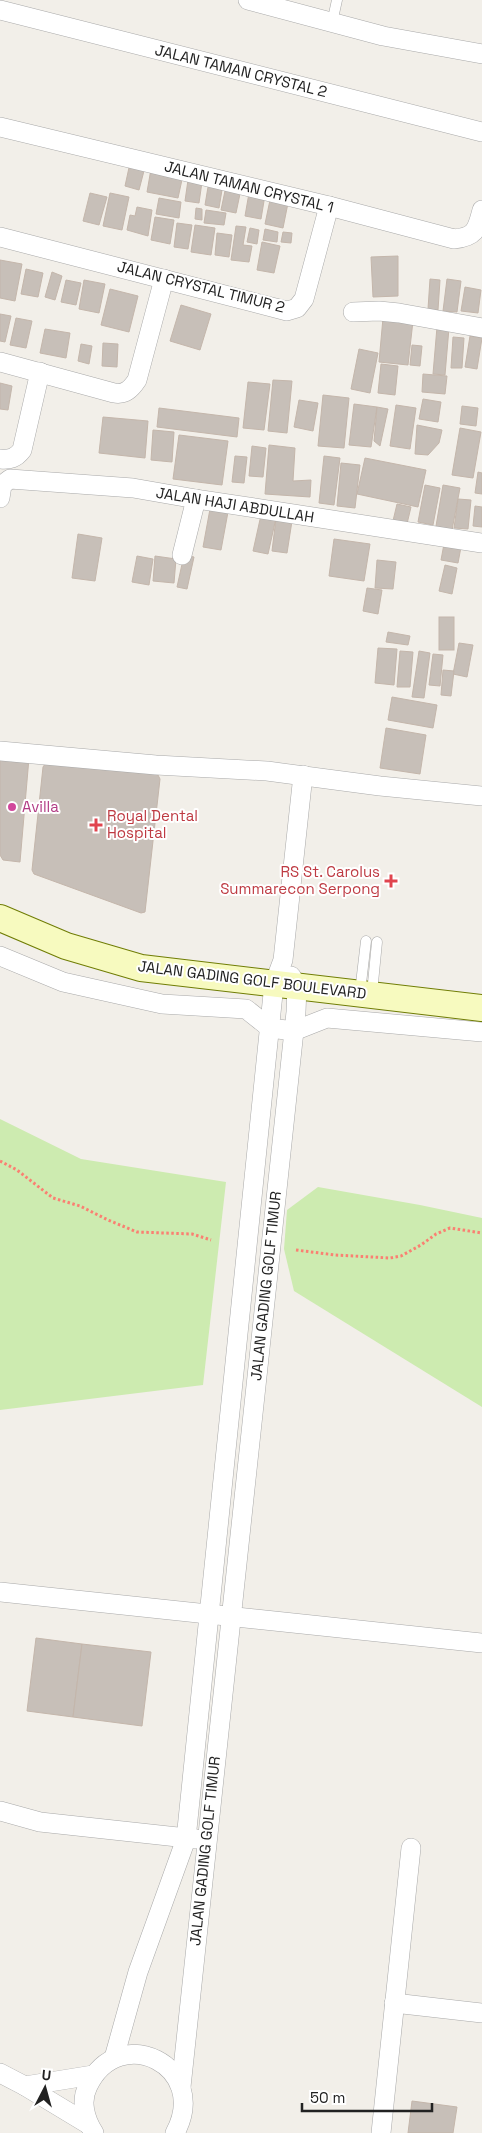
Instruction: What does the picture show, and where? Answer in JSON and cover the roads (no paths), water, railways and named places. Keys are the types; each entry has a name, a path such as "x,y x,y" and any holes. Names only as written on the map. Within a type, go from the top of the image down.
{"main road":[{"name":"JALAN GADING GOLF BOULEVARD","path":"0,918 66,946 141,968 482,1008"}],"street":[{"path":"248,0 383,36 482,54"},
{"name":"JALAN TAMAN CRYSTAL 2","path":"0,10 482,132"},
{"name":"JALAN TAMAN CRYSTAL 1","path":"0,127 454,238 465,238 476,229 482,210"},
{"name":"JALAN CRYSTAL TIMUR 2","path":"0,237 287,311 297,308 304,299 329,206"},
{"path":"0,362 121,394 132,389 137,380 164,279"},
{"path":"353,312 379,311 399,313 417,318 482,328"},
{"path":"0,459 18,456 22,450 40,372"},
{"name":"JALAN HAJI ABDULLAH","path":"0,498 4,482 14,479 133,488 482,543"},
{"path":"182,554 196,499"},
{"path":"0,751 156,765 267,771 482,796"},
{"name":"JALAN GADING GOLF TIMUR","path":"179,2129 184,2103 181,2087 206,1839 294,1031 283,960 303,775"},
{"name":"JALAN GADING GOLF BOULEVARD","path":"0,956 63,982 162,1004 246,1009 253,1012 270,1028 294,1031 327,1018 482,1032"},
{"name":"JALAN GADING GOLF TIMUR","path":"114,2058 138,1972 186,1839 270,1028 286,985"},
{"path":"0,1592 482,1643"},
{"path":"0,1811 40,1822 186,1839 206,1839"},
{"path":"381,2133 411,1848"},
{"path":"394,2003 482,2013"},
{"path":"91,2128 84,2108 86,2090 93,2075 102,2065 114,2058 130,2054 146,2056 161,2062 173,2073 181,2087"},
{"path":"0,2073 25,2086 91,2128"},
{"path":"25,2086 93,2075"}],"lane":[{"path":"332,23 338,0"},
{"path":"366,941 366,994"},
{"path":"366,994 377,942"}],"place":[{"name":"Avilla","path":"12,807"},
{"name":"Royal Dental Hospital","path":"96,825"},
{"name":"RS St. Carolus Summarecon Serpong","path":"391,881"}]}
